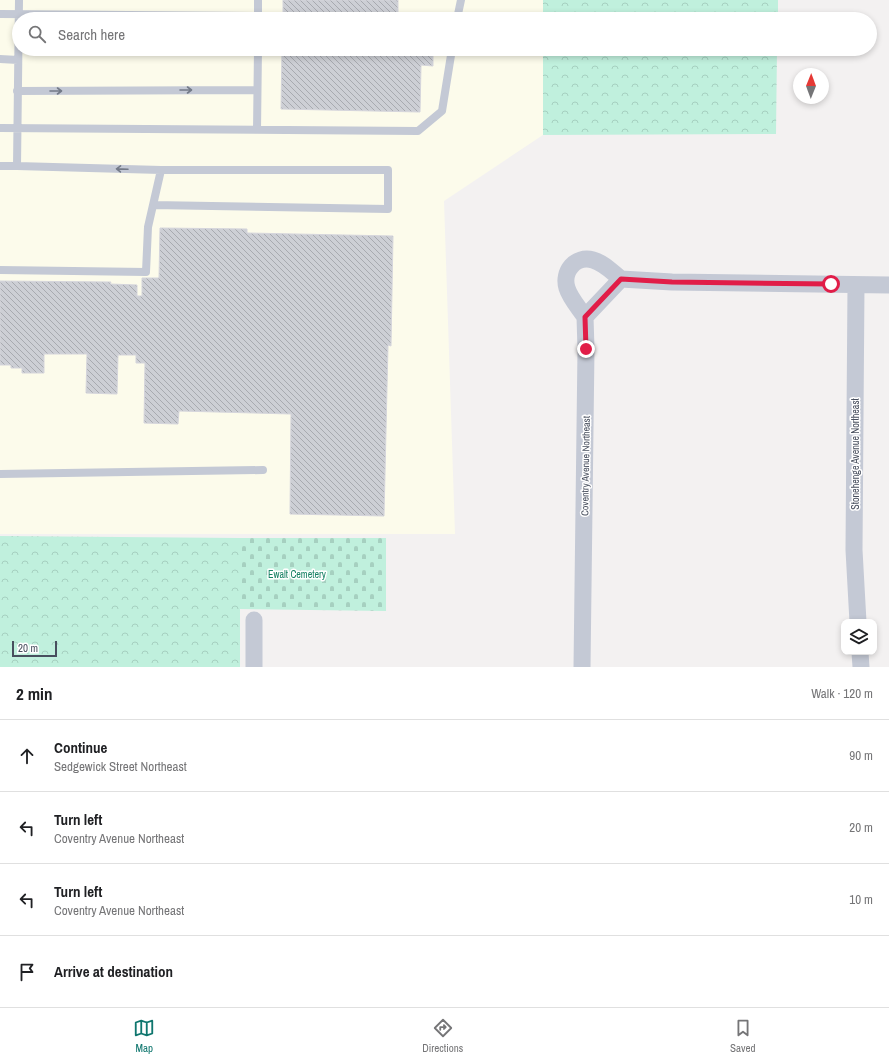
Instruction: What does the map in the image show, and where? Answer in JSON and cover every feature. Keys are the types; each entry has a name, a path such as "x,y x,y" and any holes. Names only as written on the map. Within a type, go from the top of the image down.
{"street":[{"path":"621,279 585,317 567,289 566,279 568,271 572,265 578,261 593,260 606,266 621,279 889,285"},
{"name":"Stonehenge Avenue Northeast","path":"856,285 854,550 858,619"},
{"name":"Coventry Avenue Northeast","path":"582,667 586,349 585,317"},
{"path":"254,620 254,667"},
{"path":"860,655 861,667"}],"lane":[{"path":"18,12 19,0"},
{"path":"258,0 258,12"},
{"path":"458,12 460,0"},
{"path":"0,14 12,14"},
{"path":"18,56 18,166"},
{"path":"256,130 258,56"},
{"path":"0,128 418,131 442,111 451,56"},
{"path":"0,59 18,60"},
{"path":"18,91 257,90"},
{"path":"0,166 161,170 388,170 388,209 153,205"},
{"path":"0,270 146,272 148,227 161,170"},
{"path":"0,474 263,470"}],"shaded area":[{"path":"0,0 543,0 543,12 12,12 12,56 543,56 543,135 444,201 455,534 0,534"}],"green space":[{"path":"543,0 778,0 778,12 543,12"},
{"path":"543,56 777,56 776,134 543,135"},
{"path":"0,536 240,538 240,667 0,667"},
{"name":"Ewalt Cemetery","path":"240,538 386,538 386,611 239,609"}],"building":[{"path":"283,0 398,0 398,12 283,12"},
{"path":"282,56 433,56 433,66 421,65 420,112 281,109"},
{"path":"160,228 247,229 247,233 393,236 391,346 388,345 384,516 290,514 291,414 179,411 178,424 144,423 145,363 136,363 136,355 118,355 117,394 86,393 87,354 44,354 44,373 22,373 22,368 11,368 11,365 0,365 0,281 111,282 110,284 137,285 137,296 142,296 142,278 159,278"}],"route":[{"path":"586,349 585,317 621,279 672,282 831,284"}]}
